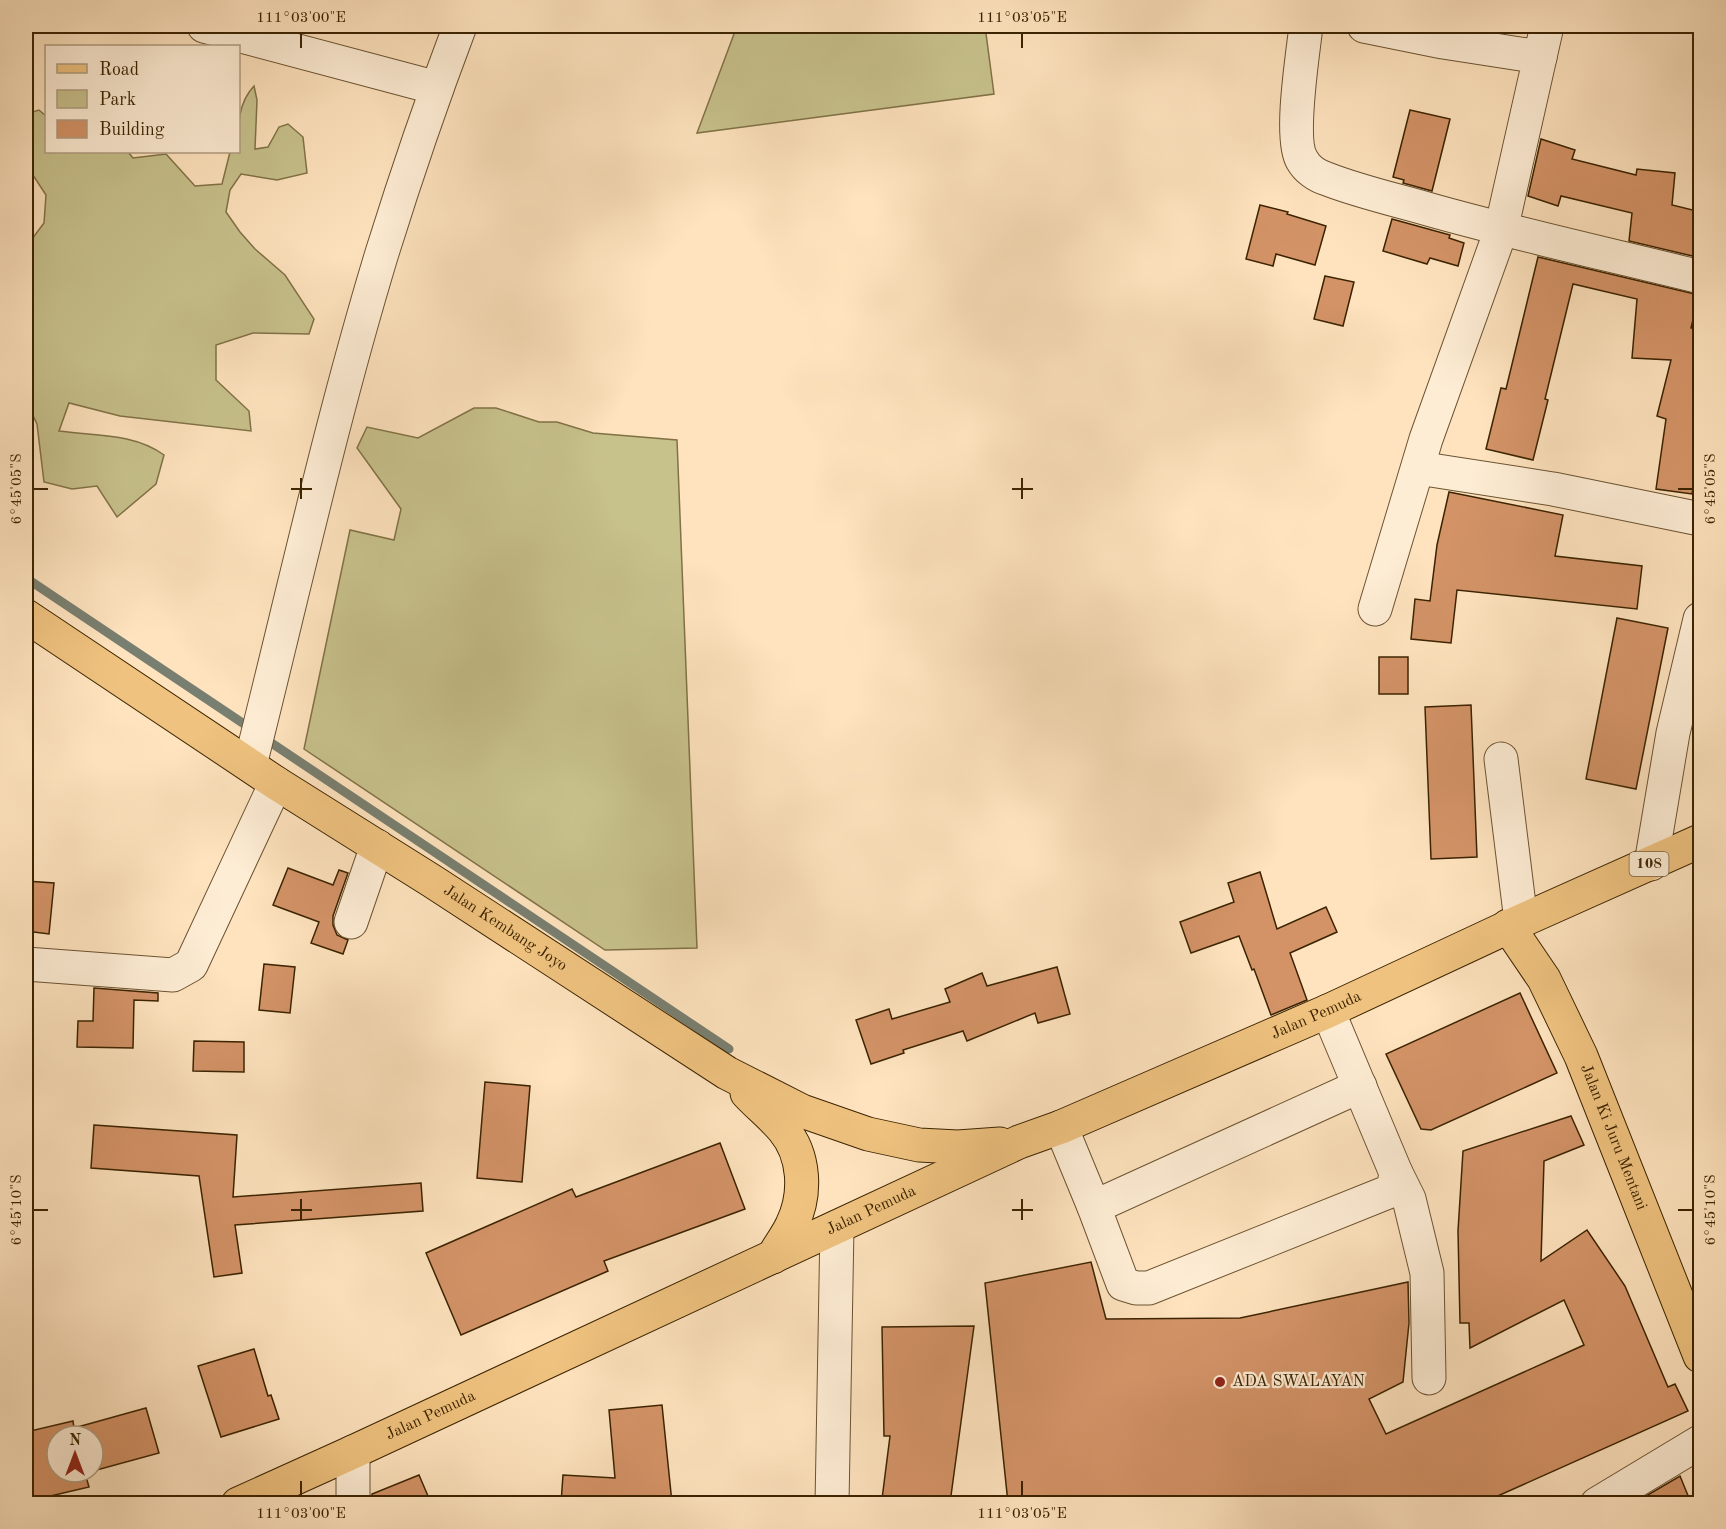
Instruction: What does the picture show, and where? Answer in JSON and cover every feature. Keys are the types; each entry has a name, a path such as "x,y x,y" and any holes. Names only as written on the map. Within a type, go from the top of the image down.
{"main road":[{"name":"Jalan Kembang Joyo","path":"26,616 260,754 377,846 727,1073 802,1111 868,1134 919,1144 958,1147 1019,1142"},
{"name":"108","path":"1651,864 1701,841"},
{"name":"Jalan Pemuda","path":"238,1503 353,1452 1019,1142 1061,1127 1328,1011 1651,864"},
{"name":"Jalan Ki Juru Mentani","path":"1515,924 1581,1056 1701,1356"},
{"path":"727,1073 782,1128 798,1153 801,1177 800,1203 792,1224 773,1257"}],"street":[{"path":"204,26 437,88"},
{"path":"26,964 173,975 191,965 260,754 331,437 382,252 460,26"},
{"path":"1306,26 1298,89 1297,147 1301,159 1308,168 1325,179 1501,230 1701,277"},
{"path":"1364,26 1443,42 1543,41 1501,230 1426,439 1375,609"},
{"path":"1418,468 1552,489 1701,519"},
{"path":"1651,864 1673,733 1701,619"},
{"path":"1501,759 1515,924"},
{"path":"351,922 377,846"},
{"path":"1328,1011 1396,1173 1409,1198 1427,1273 1429,1378"},
{"path":"1094,1207 1360,1086"},
{"path":"1061,1127 1123,1284 1136,1288 1149,1288 1393,1190 1396,1173"},
{"path":"831,1503 837,1227"},
{"path":"1597,1503 1701,1442"},
{"path":"353,1452 353,1503"}],"green space":[{"path":"737,26 985,26 994,94 697,133"},
{"path":"254,86 257,100 255,149 268,147 279,127 288,124 303,137 307,173 277,180 241,174 230,190 226,212 255,249 285,275 314,319 309,334 253,333 216,345 216,380 249,411 251,431 120,416 69,403 59,431 127,439 164,455 156,484 117,517 97,486 72,489 44,482 37,424 26,401 26,247 44,223 46,195 31,172 26,169 26,114 39,110 45,115 45,153 129,153 133,158 166,154 195,186 222,184 230,153 240,153 241,108"},
{"path":"474,408 496,408 539,422 557,422 593,433 677,440 697,948 605,950 304,749 350,530 394,540 401,509 357,448 367,427 418,438"}],"building":[{"path":"1410,110 1450,119 1432,191 1403,183 1404,180 1393,177"},
{"path":"1541,139 1575,150 1572,159 1636,175 1637,169 1675,173 1672,205 1701,212 1701,258 1629,241 1632,213 1561,196 1558,206 1528,196"},
{"path":"1260,205 1288,212 1287,214 1326,226 1315,265 1276,254 1273,266 1246,259"},
{"path":"1392,219 1450,235 1449,238 1464,243 1458,266 1430,258 1427,264 1383,251"},
{"path":"1538,257 1699,295 1691,328 1701,330 1701,437 1692,494 1656,489 1666,419 1657,416 1671,360 1632,358 1637,299 1573,284 1545,399 1548,400 1533,460 1486,449 1501,388 1506,389"},
{"path":"1325,276 1354,282 1343,326 1314,319"},
{"path":"1449,492 1563,515 1555,556 1642,566 1637,609 1457,590 1451,643 1411,639 1415,599 1430,601 1437,545"},
{"path":"1617,618 1668,628 1636,789 1586,779"},
{"path":"1379,657 1408,657 1408,694 1379,694"},
{"path":"1471,705 1477,857 1431,859 1425,707"},
{"path":"288,868 333,885 339,870 348,873 333,916 333,925 337,935 348,940 343,954 311,943 319,922 273,905"},
{"path":"1260,872 1277,929 1326,907 1337,932 1290,953 1307,1000 1271,1015 1239,936 1191,953 1180,922 1234,902 1228,883"},
{"path":"26,881 54,883 49,934 26,931"},
{"path":"264,964 295,967 290,1013 259,1010"},
{"path":"1057,967 1070,1014 1038,1023 1035,1013 967,1041 963,1031 903,1050 904,1053 871,1064 856,1020 889,1009 892,1019 950,1002 945,989 982,973 987,986"},
{"path":"94,988 158,993 158,1001 134,1000 133,1048 77,1047 78,1021 93,1021"},
{"path":"1520,993 1557,1073 1431,1130 1421,1129 1386,1054"},
{"path":"194,1041 244,1042 244,1072 193,1071"},
{"path":"485,1082 530,1086 522,1182 477,1178"},
{"name":"ADA SWALAYAN","path":"1571,1116 1584,1145 1544,1161 1541,1261 1587,1230 1625,1286 1668,1387 1675,1384 1688,1411 1482,1503 1008,1503 985,1283 1091,1262 1106,1319 1240,1318 1408,1282 1409,1323 1403,1382 1369,1399 1386,1434 1584,1345 1564,1300 1470,1348 1469,1323 1460,1323 1458,1231 1463,1151"},
{"path":"94,1125 237,1135 233,1197 421,1183 423,1211 235,1225 242,1273 214,1277 199,1176 91,1168"},
{"path":"720,1143 745,1209 604,1261 608,1271 461,1335 426,1253 572,1189 576,1197"},
{"path":"974,1326 950,1503 915,1503 882,1499 890,1436 884,1436 882,1327"},
{"path":"254,1349 268,1396 271,1395 279,1419 221,1437 198,1366"},
{"path":"662,1405 672,1503 561,1503 563,1475 615,1478 609,1410"},
{"path":"146,1408 159,1453 105,1468 105,1424 88,1424"},
{"path":"45,1428 45,1484 88,1484 89,1487 29,1501 26,1485 26,1432"},
{"path":"419,1475 431,1503 372,1503 372,1494"},
{"path":"1680,1476 1691,1503 1634,1503"}],"waterway":[{"path":"26,578 253,730"},
{"path":"264,738 729,1049"}],"place":[{"name":"ADA SWALAYAN","path":"1220,1382"}]}
